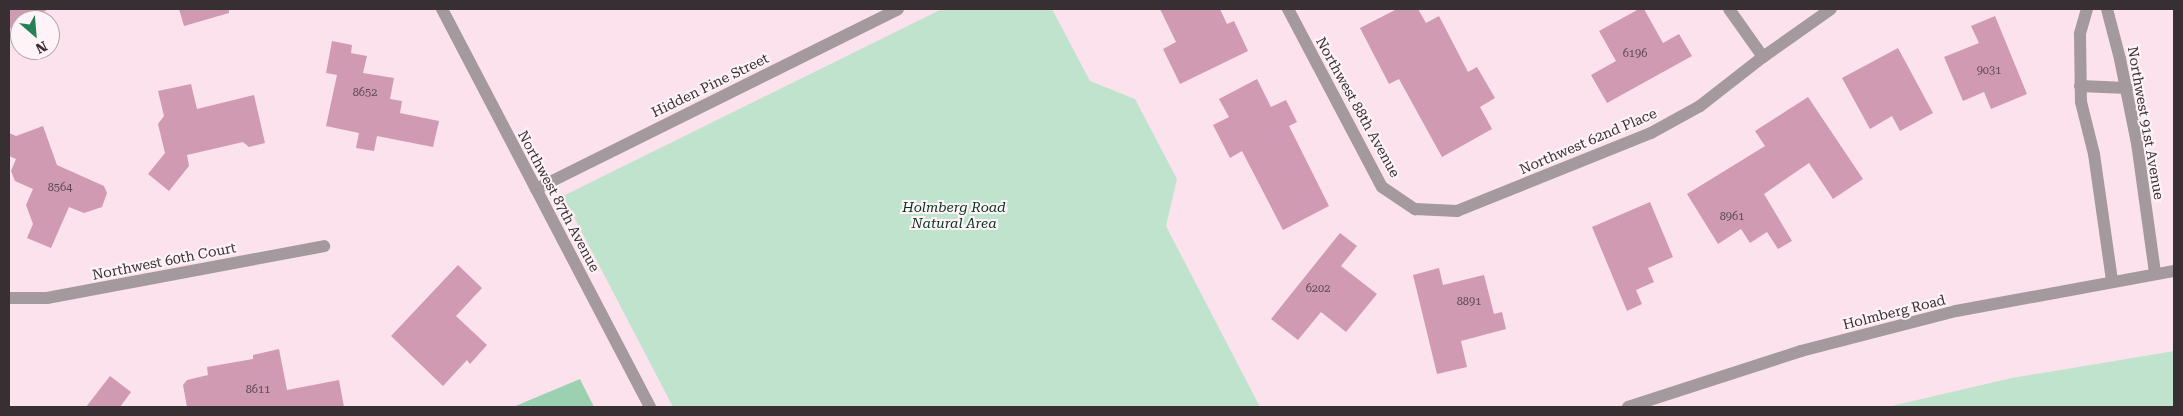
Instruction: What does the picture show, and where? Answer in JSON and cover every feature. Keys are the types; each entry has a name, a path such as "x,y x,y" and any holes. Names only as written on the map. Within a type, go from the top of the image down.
{"street":[{"name":"Northwest 87th Avenue","path":"442,9 650,407"},
{"name":"Hidden Pine Street","path":"536,189 898,9"},
{"name":"Northwest 88th Avenue","path":"1288,9 1382,187 1415,209"},
{"path":"1729,9 1762,57"},
{"name":"Northwest 62nd Place","path":"1415,209 1457,211 1651,133 1700,106 1762,57 1831,9"},
{"path":"2087,9 2080,34 2081,102 2094,154 2112,281"},
{"name":"Northwest 91st Avenue","path":"2107,9 2127,88 2137,143 2155,272"},
{"path":"2080,86 2127,88"},
{"name":"Northwest 60th Court","path":"9,298 47,298 324,246"},
{"name":"Holmberg Road","path":"1628,407 1801,351 1956,311 2155,272 2174,271"}],"green space":[{"name":"Holmberg Road Natural Area","path":"942,9 1052,9 1090,81 1135,99 1177,179 1166,226 1260,407 673,407 563,196"},
{"path":"2174,351 2174,407 1887,407 2012,378"}],"shaded area":[{"path":"580,379 594,407 513,407"}],"building":[{"path":"9,9 49,9 10,10 9,29"},
{"path":"179,9 229,9 229,13 184,26"},
{"path":"1160,9 1220,9 1227,24 1234,21 1248,51 1180,84 1163,49 1176,42"},
{"path":"1397,9 1418,9 1426,23 1439,16 1468,72 1477,67 1495,98 1480,107 1492,129 1442,157 1399,79 1389,84 1360,28"},
{"path":"1639,9 1644,9 1663,43 1679,34 1692,56 1607,103 1591,75 1616,61 1599,31"},
{"path":"1995,16 2027,94 1991,109 1984,92 1963,101 1944,57 1979,43 1971,26"},
{"path":"332,41 352,45 351,53 367,56 363,73 394,78 390,99 402,101 400,113 439,121 433,147 377,136 374,151 356,148 359,133 326,126 337,75 326,73"},
{"path":"1898,48 1933,113 1900,131 1892,116 1870,129 1842,78"},
{"path":"1257,79 1271,107 1286,100 1297,122 1289,126 1329,206 1283,230 1242,151 1230,158 1213,125 1229,117 1219,99"},
{"path":"191,84 197,109 254,95 265,143 249,147 243,142 187,155 189,166 169,191 148,174 165,153 158,124 164,116 158,91"},
{"path":"1808,97 1863,179 1833,199 1809,163 1764,194 1792,241 1778,249 1767,232 1750,243 1741,229 1718,244 1687,194 1765,146 1755,131"},
{"path":"43,126 57,165 104,186 107,193 102,207 84,213 69,207 51,248 27,238 33,224 26,205 33,189 15,181 11,171 16,159 9,156 9,133 16,136"},
{"path":"1650,202 1673,257 1648,268 1654,282 1636,290 1642,304 1627,311 1592,227"},
{"path":"1340,233 1357,246 1341,266 1377,294 1346,332 1321,312 1298,340 1271,319"},
{"path":"458,265 482,288 456,316 487,345 470,364 467,360 443,386 391,336"},
{"path":"1439,268 1443,285 1484,275 1494,314 1502,312 1506,329 1461,341 1467,367 1437,374 1413,275"},
{"path":"279,349 287,390 339,380 344,407 187,407 183,385 187,380 208,375 207,367 253,359 253,355"},
{"path":"110,376 131,392 120,407 86,407"}]}
